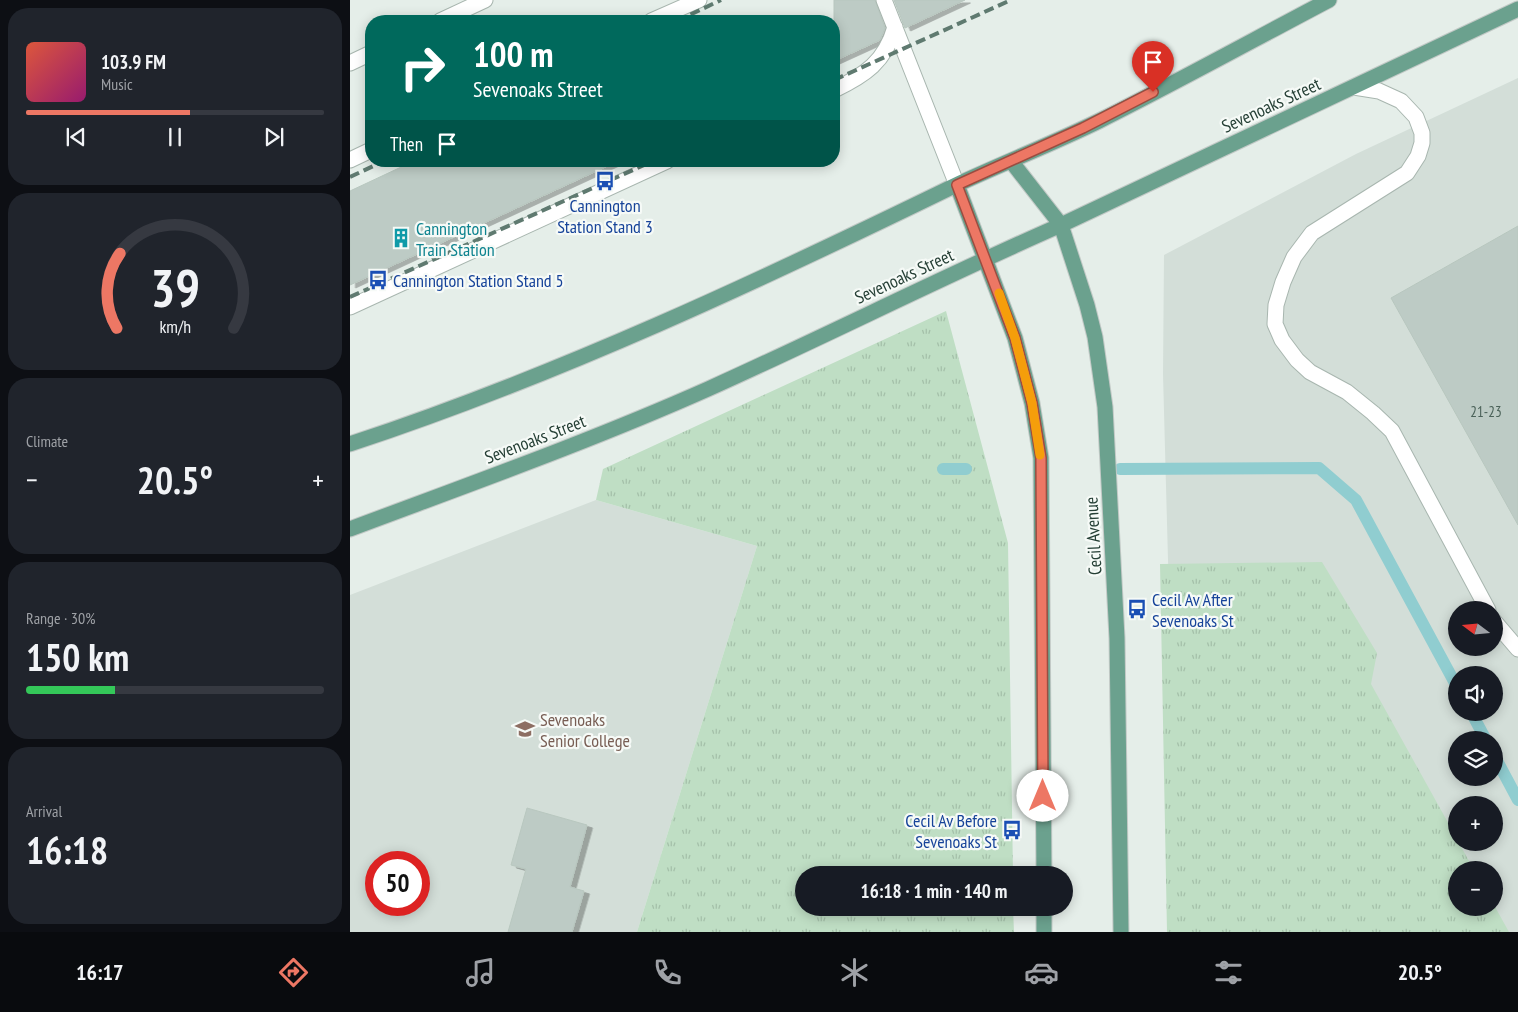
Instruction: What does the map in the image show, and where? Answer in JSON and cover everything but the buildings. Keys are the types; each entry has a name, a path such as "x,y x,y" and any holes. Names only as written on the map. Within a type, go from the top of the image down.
{"main road":[{"path":"350,444 394,430 538,376 734,290 1100,120 1329,0"},
{"name":"Sevenoaks Street","path":"350,530 588,440 708,389 1518,9"},
{"name":"Cecil Avenue","path":"1011,161 1061,225 1087,305 1095,337 1105,407 1117,638 1121,932"},
{"path":"957,185 1015,338 1032,403 1041,458 1044,866"},
{"path":"1044,916 1044,932"}],"street":[{"path":"453,15 485,0"},
{"path":"665,15 700,0"},
{"path":"884,0 957,185"},
{"path":"840,87 869,70 890,43 895,27"},
{"path":"350,63 365,56"},
{"path":"1354,87 1379,91 1401,101 1416,117 1422,133 1422,143 1418,156 1407,173 1312,233 1294,257 1283,282 1276,305 1275,324 1282,340 1297,360 1310,372 1347,392 1392,431 1483,601"},
{"path":"350,160 365,153"},
{"path":"350,307 654,167"},
{"path":"1503,632 1518,649"}],"shaded area":[{"path":"1518,78 1518,932 1178,932 1163,374 1164,255 1356,154"},
{"name":"Sevenoaks Senior College","path":"596,500 757,546 637,932 350,932 350,595"}],"green space":[{"path":"946,311 1008,543 1013,866 795,866 795,916 1013,916 1014,932 637,932 757,546 596,500 603,469"},
{"path":"1322,562 1377,653 1371,684 1448,823 1448,851 1463,851 1469,861 1448,861 1448,916 1500,916 1509,932 1167,932 1160,564"}],"waterway":[{"path":"1120,469 1319,468 1356,500 1448,670"},
{"path":"943,469 966,469"},
{"path":"1476,721 1481,731"},
{"path":"1503,772 1518,800"}],"railway":[{"path":"690,15 721,0"},
{"path":"840,77 1011,0"},
{"path":"350,177 371,167"},
{"path":"350,297 640,167"}],"slow traffic":[{"path":"999,293 1015,338 1032,403 1040,455"}],"place":[{"name":"Cannington Station Stand 3","path":"605,181"},
{"name":"Cannington Train Station","path":"401,238"},
{"name":"Cannington Station Stand 5","path":"378,280"},
{"name":"Cecil Av After Sevenoaks St","path":"1137,609"},
{"name":"Sevenoaks Senior College","path":"525,729"},
{"name":"Cecil Av Before Sevenoaks St","path":"1012,830"}],"route":[{"path":"1043,796 1041,458 1032,403 1015,338 957,185 1100,120 1153,92"}]}
